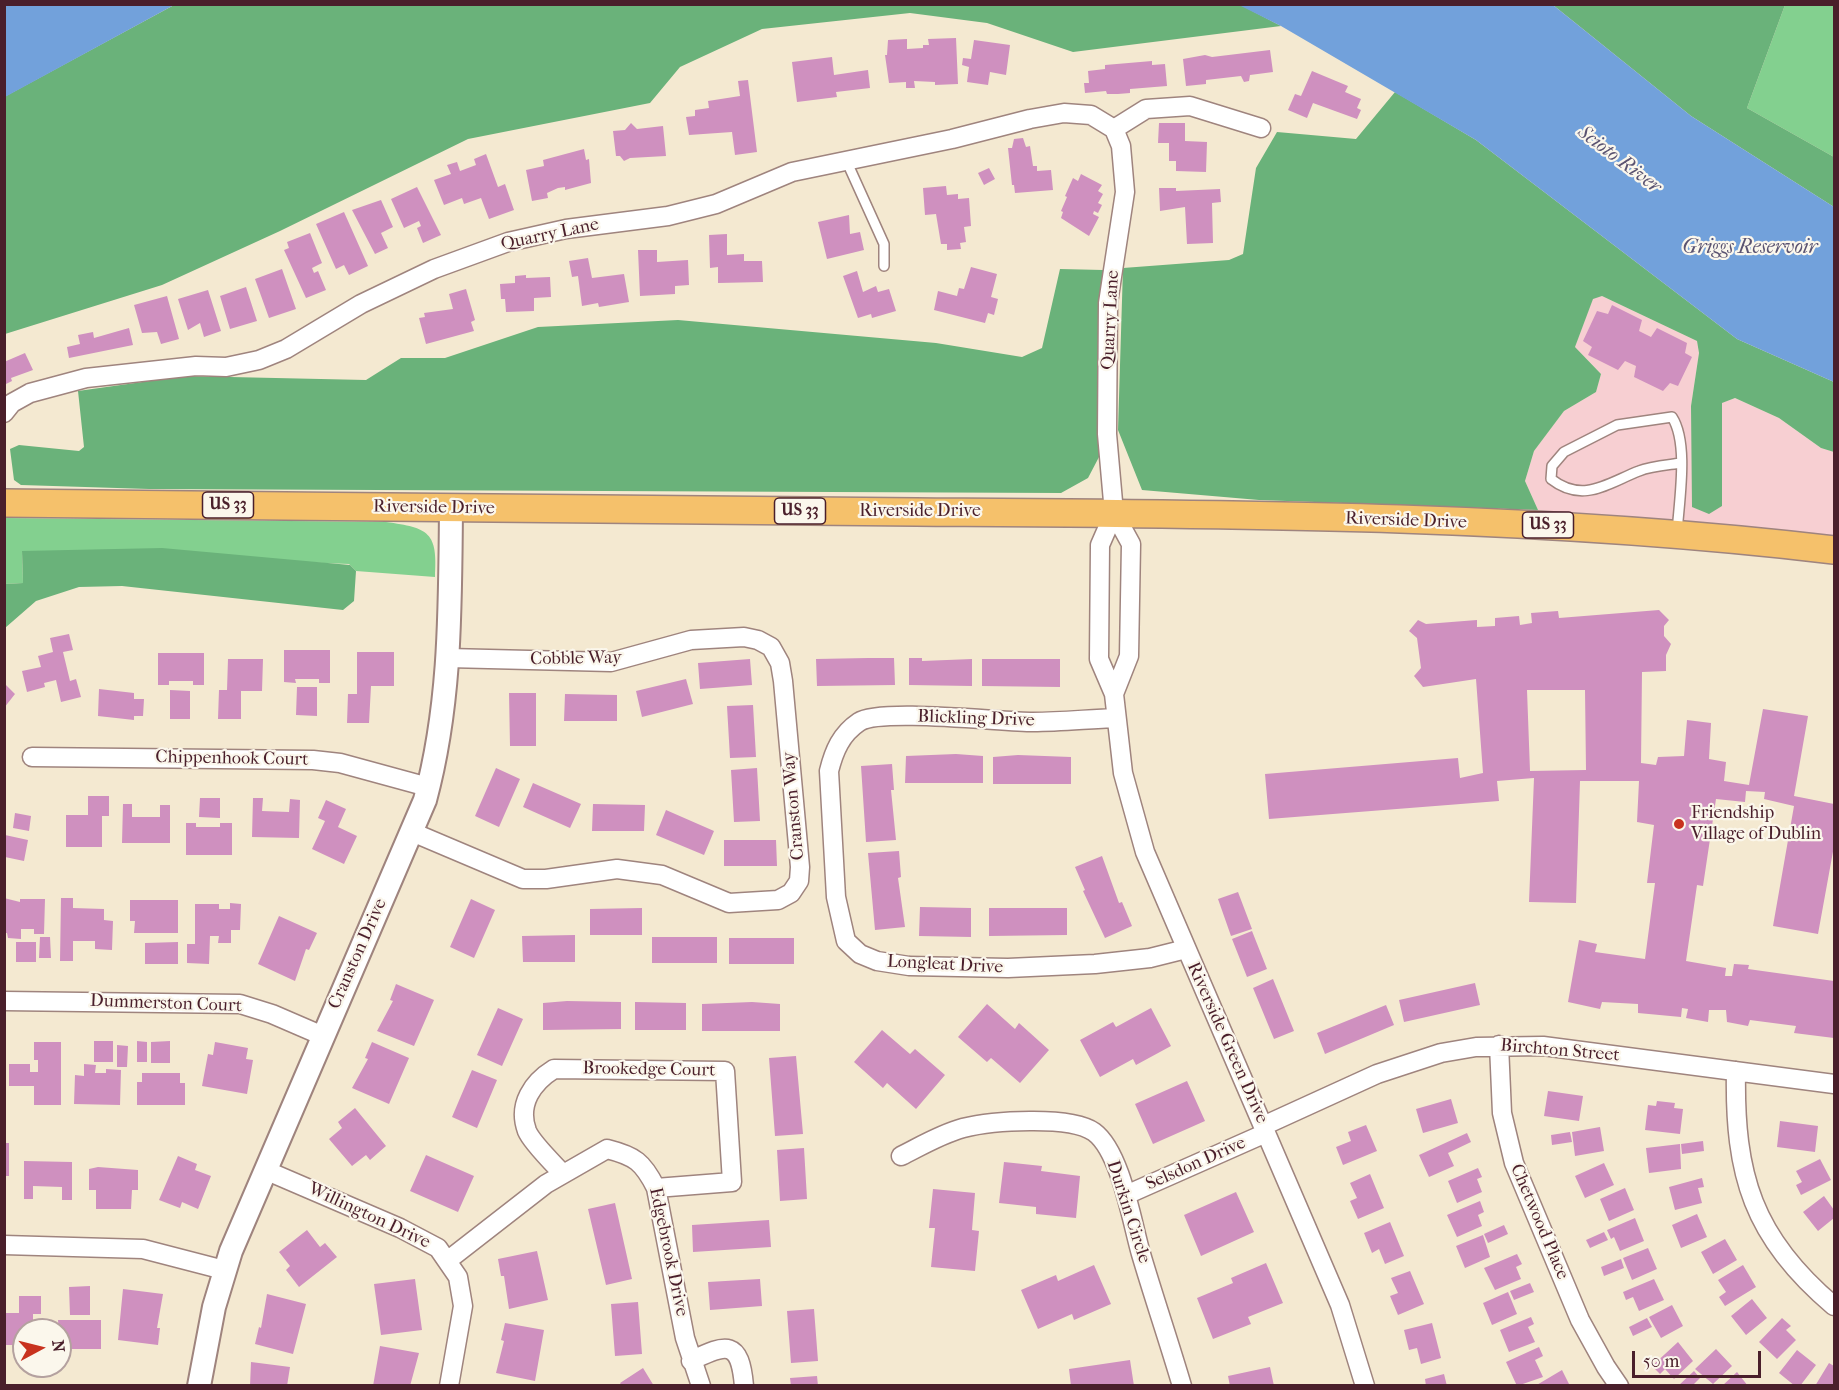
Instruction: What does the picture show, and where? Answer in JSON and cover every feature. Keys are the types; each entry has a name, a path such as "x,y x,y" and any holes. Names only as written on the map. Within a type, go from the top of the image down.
{"main road":[{"name":"Riverside Drive","path":"4,503 451,509 1114,513 1538,524 1677,533 1834,550"}],"street":[{"path":"1114,129 1146,109 1190,106 1261,128"},
{"name":"Quarry Lane","path":"4,413 12,403 30,393 86,378 196,366 226,367 259,360 286,349 361,304 434,269 508,242 566,229 668,216 716,204 792,172 1064,113 1091,115 1114,129 1121,146 1125,192 1108,303 1107,434 1114,513"},
{"name":"Cranston Drive","path":"199,1386 205,1346 224,1270 412,832 428,787 442,724 448,658 451,509"},
{"name":"Riverside Green Drive","path":"1114,513 1100,545 1099,659 1114,694 1123,773 1142,842 1340,1305 1365,1386"},
{"name":"Riverside Green Drive","path":"1114,513 1131,544 1129,656 1114,694"},
{"name":"Cobble Way","path":"448,658 611,662 691,640 744,637 758,640 771,647"},
{"name":"Cranston Way","path":"412,832 523,879 546,879 617,869 662,875 729,903 778,900 791,893 798,881 800,867 783,681 780,663 771,647"},
{"name":"Blickling Drive","path":"842,737 861,721 885,716 1033,722 1116,718"},
{"name":"Longleat Drive","path":"842,737 833,753 829,771 836,897 846,941 860,954 877,961 909,966 1008,968 1106,963 1150,958 1186,949"},
{"name":"Chippenhook Court","path":"32,757 313,760 340,763 428,787"},
{"name":"Dummerston Court","path":"4,1001 240,1004 272,1014 323,1036"},
{"name":"Birchton Street","path":"1265,1129 1411,1062 1441,1053 1498,1045 1543,1046 1834,1084"},
{"name":"Chetwood Place","path":"1498,1045 1502,1113 1514,1163 1580,1320 1619,1386"},
{"name":"Brookedge Court","path":"563,1174 527,1132 524,1111 528,1093 539,1078 554,1069 726,1071 732,1182 656,1188"},
{"path":"1736,1071 1737,1139 1752,1201 1761,1221 1782,1252 1834,1306"},
{"name":"Durkin Circle","path":"900,1156 963,1128 993,1124 1060,1122 1083,1127 1102,1141 1126,1195 1182,1386"},
{"name":"Selsdon Drive","path":"1126,1195 1265,1129"},
{"name":"Edgebrook Drive","path":"447,1261 546,1184 607,1149 628,1154 646,1168 656,1188 691,1361 701,1386"},
{"name":"Willington Drive","path":"265,1170 426,1240 447,1261 458,1276 463,1306 449,1386"},
{"path":"4,1245 143,1249 224,1270"},
{"path":"691,1361 718,1348 729,1349 738,1356 744,1386"}],"lane":[{"path":"846,160 884,243 884,266"},
{"path":"1677,533 1681,463 1680,428 1672,417 1617,425 1564,452 1552,466 1551,479 1564,489 1598,489 1606,488 1641,470 1681,463"}],"shaded area":[{"path":"1602,296 1697,341 1699,353 1691,406 1722,506 1721,403 1735,398 1779,418 1821,448 1834,452 1834,553 1628,527 1538,510 1525,481 1534,451 1564,411 1596,392 1601,374 1575,347 1593,298"}],"green space":[{"path":"1239,4 1281,26 1073,52 987,23 910,13 762,29 680,67 650,103 468,139 280,231 162,285 5,334 4,97 174,5"},
{"path":"1553,5 1785,5 1747,108 1834,157 1834,207 1691,116"},
{"path":"1785,5 1834,5 1834,157 1747,108"},
{"path":"1395,92 1476,140 1737,339 1834,382 1834,452 1821,448 1779,418 1735,398 1722,403 1722,506 1709,514 1692,507 1691,406 1699,353 1697,341 1602,296 1593,299 1575,347 1601,374 1596,392 1564,411 1534,451 1525,481 1538,510 1259,500 1142,490 1118,430 1123,268 1229,260 1243,254 1256,168 1277,132 1356,139"},
{"path":"1060,269 1103,270 1099,457 1088,478 1061,493 149,489 21,485 14,480 10,449 19,445 79,451 84,447 78,391 185,376 366,380 401,358 445,358 538,327 678,320 936,343 1022,357 1042,348"},
{"path":"4,518 386,522 412,527 428,535 435,550 435,577 356,571 349,564 22,551 23,583 5,584"},
{"path":"162,548 350,565 356,571 354,601 343,610 122,586 79,587 36,601 5,628 5,584 23,583 22,551"}],"water":[{"path":"5,4 174,4 174,5 5,97"},
{"name":"Griggs Reservoir","path":"1239,5 1553,5 1691,116 1834,207 1834,382 1737,339 1476,140 1281,26"}],"building":[{"path":"956,38 958,84 935,85 935,82 914,81 915,88 906,88 906,82 889,83 885,55 887,55 888,40 907,39 907,49 923,48 923,45 929,45 928,39"},
{"path":"974,40 1010,45 1006,75 990,72 988,85 967,82 969,67 962,65 963,58 971,59"},
{"path":"1270,50 1273,72 1250,75 1249,81 1244,82 1241,76 1206,80 1206,84 1186,86 1183,59"},
{"path":"832,57 834,75 868,70 870,88 836,92 837,97 797,102 792,62"},
{"path":"1152,61 1152,65 1165,64 1167,86 1130,89 1130,93 1107,94 1106,91 1085,93 1084,83 1089,83 1088,71 1105,69 1105,65"},
{"path":"1312,71 1348,86 1345,92 1361,99 1357,108 1361,110 1357,119 1313,103 1307,118 1288,110 1295,94 1301,96"},
{"path":"748,80 757,152 735,155 732,132 689,135 686,117 695,116 695,110 709,108 708,101 740,96 738,81"},
{"path":"631,123 637,129 663,126 666,156 630,158 624,161 620,156 616,156 613,131 625,130"},
{"path":"1159,123 1185,123 1185,141 1207,142 1206,172 1176,171 1176,161 1169,161 1169,143 1158,143"},
{"path":"1023,138 1026,147 1030,146 1033,166 1037,166 1037,171 1051,170 1053,190 1015,193 1008,148 1012,148 1014,139"},
{"path":"584,149 586,160 589,159 591,183 565,190 565,187 558,188 547,193 548,198 532,201 526,170 544,166 543,160"},
{"path":"486,154 498,187 505,184 514,210 489,219 481,198 464,204 462,198 444,205 434,180 451,174 447,165 457,162 460,171 476,165 474,159"},
{"path":"989,168 995,179 984,185 978,173"},
{"path":"1081,174 1102,185 1098,191 1103,194 1098,203 1102,205 1098,213 1094,211 1093,214 1099,217 1089,236 1061,218 1063,212 1061,211 1067,197 1065,196 1073,178 1078,181"},
{"path":"946,186 947,195 958,194 958,199 969,198 971,226 964,227 966,242 960,243 961,249 947,250 947,244 941,244 936,214 925,215 923,188"},
{"path":"417,187 441,235 423,243 417,228 421,226 419,221 404,228 391,199"},
{"path":"1159,188 1176,188 1176,191 1220,189 1221,202 1212,203 1213,243 1187,244 1185,207 1160,211"},
{"path":"381,200 393,227 381,233 388,248 375,254 352,210"},
{"path":"344,212 368,266 349,275 344,265 336,269 316,224"},
{"path":"849,215 850,234 860,232 864,250 827,259 818,222"},
{"path":"310,233 322,263 312,268 314,273 318,271 326,290 306,298 284,250 289,248 287,242"},
{"path":"727,234 727,255 744,254 744,261 762,261 763,282 718,283 718,267 710,268 709,235"},
{"path":"638,250 657,250 657,262 688,260 689,285 675,286 675,294 640,296"},
{"path":"588,258 592,278 624,274 629,302 599,307 598,303 582,306 578,276 572,277 569,261"},
{"path":"971,267 997,274 991,297 998,299 994,315 988,313 985,323 934,310 938,291 957,296 959,288 964,289"},
{"path":"282,269 296,309 269,318 255,279"},
{"path":"857,271 863,292 876,286 878,292 889,289 896,311 872,318 871,314 858,318 843,276"},
{"path":"526,275 526,278 550,277 551,297 534,298 534,311 506,312 505,299 501,299 500,284 515,283 515,276"},
{"path":"246,287 257,321 230,329 220,296"},
{"path":"466,289 475,320 471,322 474,331 426,344 419,318 425,317 424,313 453,309 449,294"},
{"path":"208,290 221,331 204,337 200,323 188,330 178,299"},
{"path":"167,296 179,339 161,344 157,332 142,333 134,305"},
{"path":"1612,305 1642,320 1639,331 1651,337 1657,328 1687,343 1685,353 1692,357 1678,386 1670,383 1663,391 1634,377 1636,366 1625,361 1618,370 1588,355 1592,347 1583,341 1597,311 1608,314"},
{"path":"129,328 133,345 69,358 67,347 80,344 78,335 93,332 94,338"},
{"path":"25,353 33,370 11,378 12,381 4,385 4,362"},
{"name":"Friendship Village of Dublin","path":"1659,610 1669,620 1664,626 1664,636 1671,644 1666,655 1666,671 1642,672 1641,763 1656,765 1658,757 1684,756 1687,720 1711,723 1709,759 1726,762 1724,781 1749,785 1763,709 1808,716 1794,796 1834,804 1834,846 1818,934 1773,926 1794,806 1764,799 1765,792 1746,791 1745,802 1716,799 1703,886 1697,885 1686,961 1726,968 1725,976 1732,976 1734,964 1749,965 1748,969 1834,981 1834,1038 1794,1033 1796,1026 1750,1020 1748,1026 1727,1022 1726,1010 1709,1010 1708,1022 1686,1018 1688,1009 1682,1008 1681,1017 1638,1013 1638,1004 1602,1002 1600,1009 1568,1002 1579,940 1597,944 1595,952 1645,959 1655,883 1647,883 1654,825 1637,822 1639,781 1580,781 1576,903 1529,902 1534,778 1497,781 1499,801 1269,819 1265,774 1458,758 1460,778 1483,773 1476,679 1423,687 1414,676 1421,668 1417,638 1409,631 1418,620 1426,624 1477,620 1477,627 1495,626 1495,618 1519,616 1520,625 1532,623 1531,613 1558,611 1559,618","holes":["1527,690 1585,690 1586,770 1530,771"]},
{"path":"69,634 73,650 63,652 70,681 76,679 81,697 61,702 56,680 44,683 45,687 27,692 22,671 41,667 38,656 53,652 50,638"},
{"path":"284,650 330,650 330,683 319,683 319,679 295,679 296,683 284,682"},
{"path":"357,652 394,652 394,686 371,686 369,723 347,723 348,694 357,694"},
{"path":"158,653 204,653 204,685 193,685 193,681 169,681 169,685 158,685"},
{"path":"894,658 895,685 817,686 816,659"},
{"path":"909,658 922,658 922,661 972,659 972,686 909,685"},
{"path":"228,659 263,659 262,691 241,691 241,719 218,719 219,690 227,690"},
{"path":"750,659 752,685 700,689 698,663"},
{"path":"982,659 1060,659 1060,687 982,686"},
{"path":"686,679 693,704 642,717 636,691"},
{"path":"4,683 15,694 4,708"},
{"path":"297,687 317,687 317,716 296,715"},
{"path":"99,689 134,693 134,699 144,699 143,716 134,716 134,720 98,716"},
{"path":"170,690 190,691 190,719 170,719"},
{"path":"509,693 536,693 536,746 510,746"},
{"path":"565,694 617,695 617,721 564,721"},
{"path":"753,705 756,757 730,758 727,706"},
{"path":"956,754 983,756 983,783 905,783 906,756"},
{"path":"1018,755 1071,757 1071,784 993,784 993,757"},
{"path":"892,764 894,790 891,790 896,840 866,842 861,766"},
{"path":"496,768 520,779 499,827 475,816"},
{"path":"757,768 760,821 734,822 731,770"},
{"path":"533,783 581,804 570,828 523,807"},
{"path":"88,796 109,796 109,816 102,816 102,847 66,847 66,815 88,815"},
{"path":"200,798 220,798 220,818 199,817"},
{"path":"253,798 263,798 262,811 289,812 290,799 300,800 299,838 252,837"},
{"path":"326,800 346,809 338,827 357,836 344,864 312,849 325,821 318,818"},
{"path":"123,804 132,804 132,817 160,817 160,805 170,805 170,843 122,843"},
{"path":"593,804 645,805 644,831 592,831"},
{"path":"666,810 714,831 704,855 656,835"},
{"path":"15,813 31,816 29,831 13,828"},
{"path":"186,823 196,823 196,827 220,827 220,823 232,823 232,855 186,855"},
{"path":"5,835 28,840 24,861 5,857"},
{"path":"724,840 776,840 777,866 724,866"},
{"path":"899,851 901,877 898,878 905,927 875,930 868,853"},
{"path":"1102,856 1119,903 1122,902 1132,926 1105,938 1083,891 1085,890 1075,867"},
{"path":"1238,892 1252,929 1231,936 1218,899"},
{"path":"4,898 20,902 20,899 45,899 44,934 34,934 34,929 21,929 21,939 8,938 7,933 4,933"},
{"path":"61,898 73,898 73,908 104,909 104,920 113,921 112,950 95,949 95,941 73,941 73,961 60,961"},
{"path":"471,899 495,910 474,958 450,947"},
{"path":"130,900 178,900 178,933 134,933 135,921 130,921"},
{"path":"230,903 241,904 240,930 231,930 231,943 218,943 219,936 210,936 209,964 187,963 187,944 195,944 195,904 219,904 219,909 230,909"},
{"path":"920,907 971,908 971,937 919,936"},
{"path":"642,908 642,935 590,935 590,909"},
{"path":"989,908 1067,908 1067,935 989,936"},
{"path":"279,916 317,933 309,950 306,949 295,981 258,964"},
{"path":"1252,931 1267,969 1247,977 1232,939"},
{"path":"575,935 575,962 523,962 522,936"},
{"path":"40,937 50,937 51,958 39,958"},
{"path":"652,937 717,937 717,963 652,963"},
{"path":"729,938 794,938 794,964 729,964"},
{"path":"16,942 36,942 36,962 16,962"},
{"path":"178,942 178,964 145,964 145,943"},
{"path":"1273,979 1294,1031 1274,1039 1253,988"},
{"path":"1475,983 1480,1005 1404,1022 1399,1000"},
{"path":"396,984 434,1000 414,1046 377,1031 393,1001 390,1000"},
{"path":"621,1002 621,1029 543,1030 543,1003"},
{"path":"635,1002 686,1003 686,1030 635,1030"},
{"path":"752,1002 780,1004 780,1031 702,1031 702,1004"},
{"path":"987,1004 1015,1029 1019,1023 1049,1050 1020,1083 991,1058 987,1062 958,1037"},
{"path":"1386,1005 1394,1025 1325,1054 1317,1033"},
{"path":"498,1008 523,1019 502,1066 477,1055"},
{"path":"1151,1008 1171,1046 1136,1065 1133,1059 1100,1077 1080,1040 1113,1022 1116,1027"},
{"path":"882,1030 910,1054 915,1049 945,1075 916,1109 887,1083 883,1088 854,1062"},
{"path":"94,1041 113,1041 113,1062 94,1062"},
{"path":"137,1041 147,1042 147,1062 137,1062"},
{"path":"170,1041 170,1063 151,1063 151,1042"},
{"path":"34,1042 61,1042 61,1105 34,1105 34,1086 9,1086 9,1064 30,1064 30,1072 38,1072 38,1060 34,1060"},
{"path":"215,1042 248,1048 246,1059 253,1060 247,1094 202,1086 208,1054 213,1055"},
{"path":"372,1042 409,1058 389,1104 352,1088 368,1059 365,1058"},
{"path":"117,1045 128,1046 127,1067 117,1067"},
{"path":"796,1056 803,1134 775,1136 769,1058"},
{"path":"84,1064 96,1065 95,1073 106,1073 106,1069 121,1070 120,1105 74,1104 75,1075 84,1076"},
{"path":"472,1070 497,1080 477,1128 452,1117"},
{"path":"142,1073 180,1073 180,1083 185,1083 185,1105 137,1105 137,1082 142,1082"},
{"path":"1187,1081 1205,1121 1153,1144 1135,1104"},
{"path":"1548,1091 1583,1096 1579,1121 1544,1116"},
{"path":"1451,1099 1458,1123 1423,1133 1416,1109"},
{"path":"1657,1101 1675,1103 1674,1108 1683,1109 1680,1134 1645,1130 1648,1105 1656,1106"},
{"path":"355,1108 386,1146 370,1160 366,1155 352,1166 329,1139 342,1128 338,1122"},
{"path":"1780,1121 1818,1126 1815,1152 1777,1147"},
{"path":"1366,1125 1377,1151 1343,1165 1336,1147 1351,1141 1348,1132"},
{"path":"1600,1127 1604,1151 1575,1156 1572,1132"},
{"path":"1570,1132 1572,1142 1552,1145 1551,1135"},
{"path":"1467,1133 1471,1142 1448,1153 1454,1166 1429,1177 1419,1155"},
{"path":"1703,1141 1704,1151 1682,1154 1681,1144"},
{"path":"4,1143 9,1143 9,1176 4,1176"},
{"path":"1680,1144 1681,1169 1649,1173 1646,1148"},
{"path":"804,1148 807,1199 780,1201 777,1150"},
{"path":"426,1155 474,1176 458,1212 410,1191"},
{"path":"178,1156 197,1164 195,1170 211,1176 198,1209 182,1202 180,1208 159,1200"},
{"path":"1820,1159 1831,1180 1801,1195 1796,1185 1802,1182 1796,1171"},
{"path":"24,1161 72,1162 72,1200 62,1200 62,1187 33,1186 33,1199 24,1199"},
{"path":"1004,1162 1042,1166 1041,1171 1080,1176 1076,1218 1036,1214 1036,1207 999,1203"},
{"path":"1604,1163 1614,1185 1585,1198 1575,1176"},
{"path":"98,1167 138,1170 138,1190 132,1190 131,1209 96,1209 96,1190 89,1190 89,1169"},
{"path":"1478,1168 1482,1177 1477,1179 1482,1192 1457,1203 1448,1181"},
{"path":"1370,1174 1384,1208 1358,1219 1350,1201 1357,1198 1350,1183"},
{"path":"1702,1178 1704,1187 1698,1188 1702,1203 1675,1210 1669,1187"},
{"path":"1625,1188 1634,1210 1609,1221 1600,1199"},
{"path":"933,1189 975,1193 972,1230 979,1231 975,1271 931,1267 935,1228 929,1228"},
{"path":"1236,1192 1254,1232 1201,1256 1184,1215"},
{"path":"1824,1196 1834,1210 1834,1218 1818,1231 1803,1212"},
{"path":"1480,1201 1484,1212 1478,1215 1482,1226 1457,1237 1447,1215"},
{"path":"615,1203 632,1279 606,1285 588,1209"},
{"path":"1697,1214 1707,1237 1681,1248 1672,1225"},
{"path":"1635,1218 1644,1241 1620,1251 1614,1237 1611,1239 1607,1230"},
{"path":"769,1220 771,1247 693,1252 692,1225"},
{"path":"1390,1222 1404,1256 1385,1264 1379,1249 1372,1253 1364,1233"},
{"path":"1504,1225 1508,1234 1488,1243 1484,1234"},
{"path":"307,1230 320,1247 325,1243 337,1257 299,1287 286,1270 290,1266 279,1252"},
{"path":"1604,1232 1608,1240 1590,1248 1586,1240"},
{"path":"1483,1235 1490,1257 1465,1268 1456,1246"},
{"path":"1725,1239 1737,1260 1713,1274 1701,1252"},
{"path":"1648,1248 1657,1269 1632,1280 1623,1258"},
{"path":"537,1251 548,1300 509,1309 504,1276 501,1276 498,1259"},
{"path":"1517,1254 1522,1264 1516,1267 1521,1279 1495,1290 1484,1268"},
{"path":"1621,1259 1624,1268 1604,1276 1601,1267"},
{"path":"1266,1263 1283,1303 1248,1317 1251,1324 1213,1339 1197,1298 1233,1283 1231,1278"},
{"path":"1094,1265 1111,1304 1074,1320 1072,1314 1038,1329 1021,1290 1056,1275 1058,1281"},
{"path":"1743,1265 1756,1287 1725,1306 1719,1297 1726,1292 1718,1280"},
{"path":"1410,1271 1424,1304 1398,1315 1390,1296 1398,1293 1391,1278"},
{"path":"415,1279 422,1330 381,1335 374,1284"},
{"path":"760,1279 762,1306 710,1310 708,1282"},
{"path":"1654,1279 1664,1300 1639,1311 1633,1297 1626,1300 1623,1292"},
{"path":"1530,1283 1534,1292 1514,1300 1510,1291"},
{"path":"90,1286 90,1315 70,1315 69,1287"},
{"path":"123,1289 163,1294 157,1328 160,1328 158,1345 118,1340"},
{"path":"1508,1292 1517,1314 1492,1325 1483,1303"},
{"path":"267,1294 306,1304 293,1354 255,1344 259,1327 261,1328"},
{"path":"19,1296 41,1296 41,1314 33,1314 33,1318 12,1318 12,1345 4,1345 4,1313 19,1313"},
{"path":"1752,1299 1767,1318 1746,1335 1731,1316"},
{"path":"638,1302 642,1354 615,1356 611,1304"},
{"path":"1672,1305 1683,1326 1661,1338 1649,1317"},
{"path":"814,1309 818,1361 791,1363 787,1311"},
{"path":"1531,1317 1534,1324 1528,1327 1535,1342 1509,1352 1500,1330"},
{"path":"1647,1318 1652,1327 1633,1336 1629,1327"},
{"path":"1782,1318 1791,1326 1786,1330 1796,1340 1777,1359 1759,1342"},
{"path":"72,1320 101,1320 101,1349 72,1349"},
{"path":"505,1323 544,1330 535,1381 496,1373 504,1341 501,1340"},
{"path":"1432,1323 1441,1358 1421,1364 1417,1348 1409,1350 1404,1330"},
{"path":"1678,1342 1693,1361 1674,1379 1665,1369 1660,1374 1652,1366"},
{"path":"380,1346 419,1353 410,1386 373,1386"},
{"path":"1539,1347 1543,1356 1535,1360 1543,1377 1517,1386 1506,1362"},
{"path":"1716,1349 1732,1366 1713,1384 1695,1369"},
{"path":"1797,1350 1816,1365 1800,1386 1795,1386 1779,1373"},
{"path":"1130,1360 1134,1386 1071,1386 1069,1369"},
{"path":"251,1362 290,1367 287,1386 250,1386"},
{"path":"1829,1363 1834,1366 1834,1386 1815,1386"},
{"path":"1270,1367 1274,1386 1230,1386 1228,1376"},
{"path":"643,1368 654,1386 622,1386 620,1383"},
{"path":"1562,1370 1570,1386 1535,1386"},
{"path":"1694,1371 1700,1378 1692,1386 1678,1386"},
{"path":"1737,1372 1748,1386 1722,1386"},
{"path":"1444,1374 1447,1386 1426,1386 1425,1379"},
{"path":"817,1376 818,1386 791,1386 790,1378"}],"place":[{"name":"Friendship Village of Dublin","path":"1679,824"}],"water label":[{"name":"Scioto River","path":"1619,160"}]}
